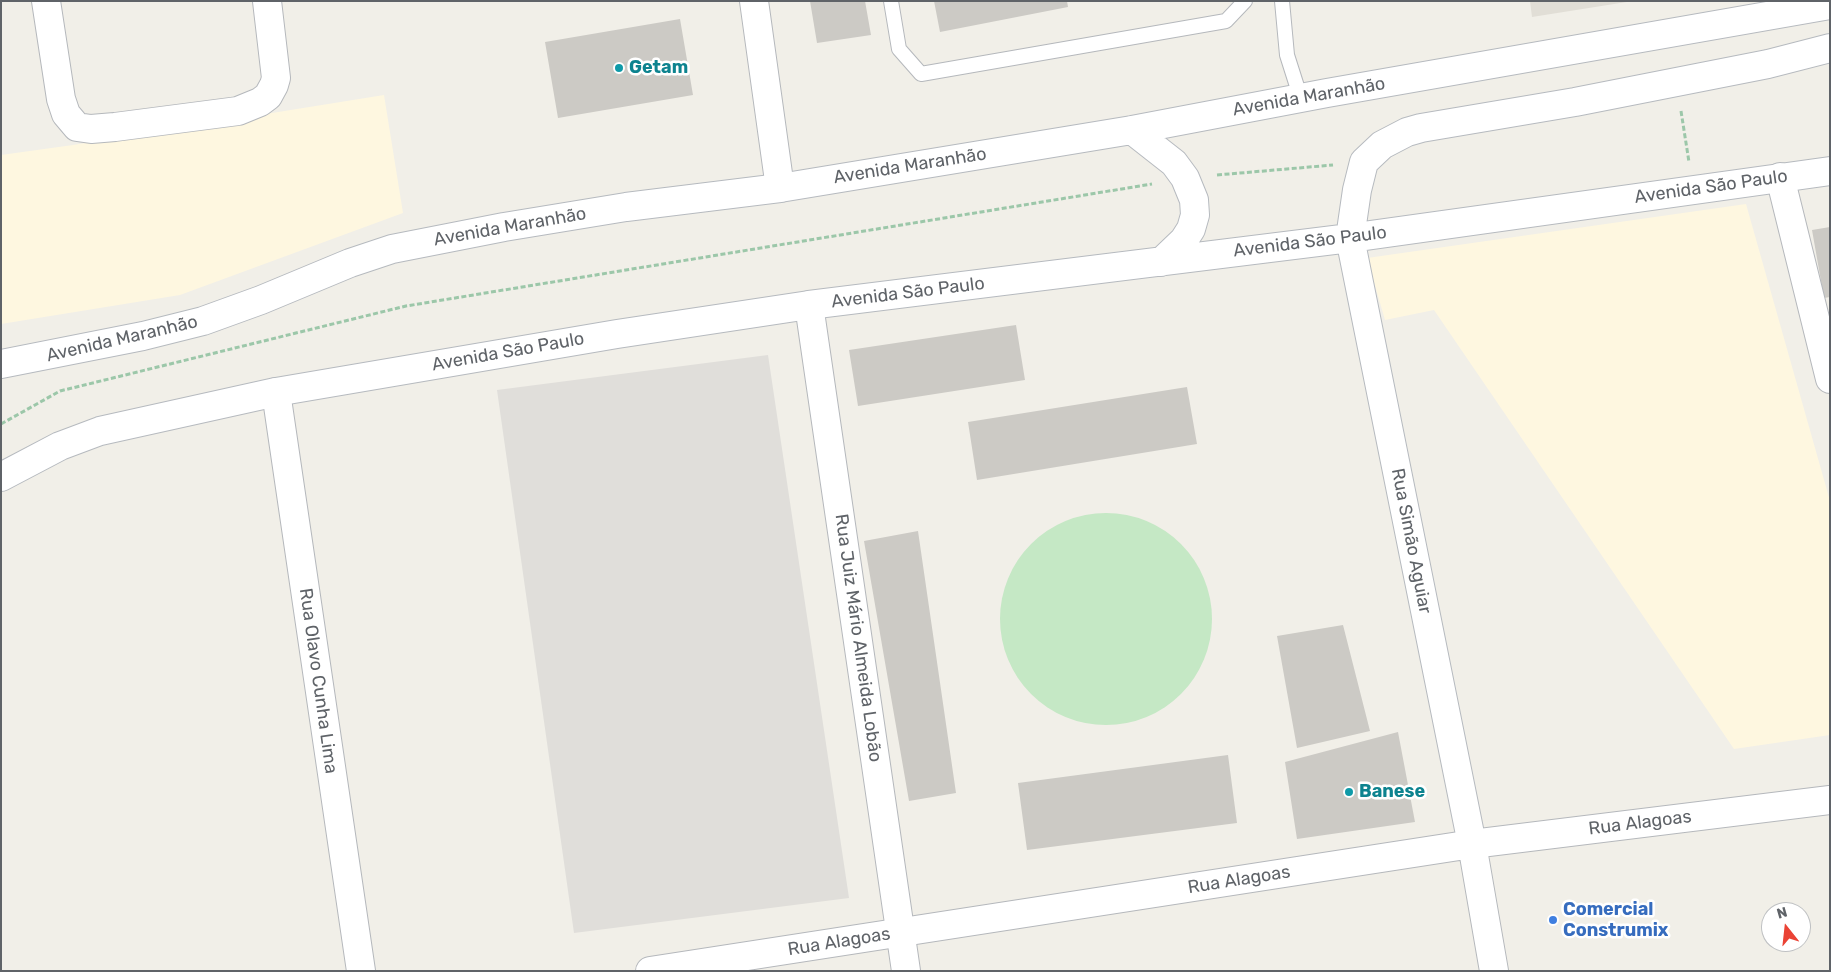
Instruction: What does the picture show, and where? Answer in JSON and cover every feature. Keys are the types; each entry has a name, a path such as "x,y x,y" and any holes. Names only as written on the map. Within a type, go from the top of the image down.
{"main road":[{"path":"46,1 61,99 66,114 77,127 91,129 238,111 260,102 268,96 276,78 267,1"},
{"path":"754,1 780,188"},
{"name":"Avenida Maranhão","path":"1,364 143,336 202,321 261,300 350,263 392,249 504,227 626,207 780,188 1132,130 1830,5"},
{"path":"1364,162 1382,145 1407,132 1421,128 1575,102 1768,64 1830,48"},
{"path":"1132,130 1174,163 1185,178 1194,200 1195,216 1191,229 1184,240 1160,262"},
{"name":"Rua Simão Aguiar","path":"1364,162 1357,190 1350,238 1472,844 1494,971"},
{"name":"Avenida São Paulo","path":"1,477 60,446 100,432 276,392 617,334 809,305 1350,238 1830,171"},
{"path":"1780,177 1830,379"},
{"name":"Rua Juiz Mário Almeida Lobão","path":"809,305 906,971"},
{"name":"Rua Olavo Cunha Lima","path":"276,392 361,971"},
{"name":"Rua Alagoas","path":"663,970 1472,844 1830,800"}],"lane":[{"path":"891,1 899,49 921,74 1226,21 1245,1"},
{"path":"1282,1 1287,55 1301,99"}],"path":[{"name":"Avenida Maranhão","path":"1,424 60,391 406,306 1185,178 1364,162"}],"shaded area":[{"path":"1530,1 1633,1 1532,17"},
{"path":"384,95 403,213 180,295 1,324 1,155"},
{"path":"1746,204 1830,501 1830,735 1734,749 1434,310 1385,320 1367,258"},
{"path":"768,355 849,898 574,933 497,390"}],"green space":[{"path":"1096,513 1116,513 1137,517 1156,525 1174,537 1188,551 1200,569 1208,588 1212,619 1208,650 1200,669 1188,687 1174,701 1156,713 1137,721 1116,725 1096,725 1075,721 1056,713 1038,701 1024,687 1012,669 1004,650 1000,629 1000,609 1004,588 1012,569 1024,551 1038,537 1056,525 1075,517"}],"building":[{"path":"810,1 865,1 871,35 817,43"},
{"path":"934,1 1067,1 1068,7 940,32"},
{"name":"Getam","path":"680,19 693,95 558,118 545,42"},
{"path":"1830,227 1830,297 1824,298 1812,230"},
{"path":"1016,325 1025,380 858,406 849,350"},
{"path":"1187,387 1197,444 977,480 968,422"},
{"path":"918,531 956,793 909,801 864,541"},
{"path":"1343,625 1370,731 1297,748 1277,636"},
{"name":"Banese","path":"1398,732 1415,822 1297,839 1285,762"},
{"path":"1228,755 1237,823 1027,850 1018,783"}],"place":[{"name":"Getam","path":"619,68"},
{"name":"Banese","path":"1349,792"},
{"name":"Comercial Construmix","path":"1553,920"}]}
